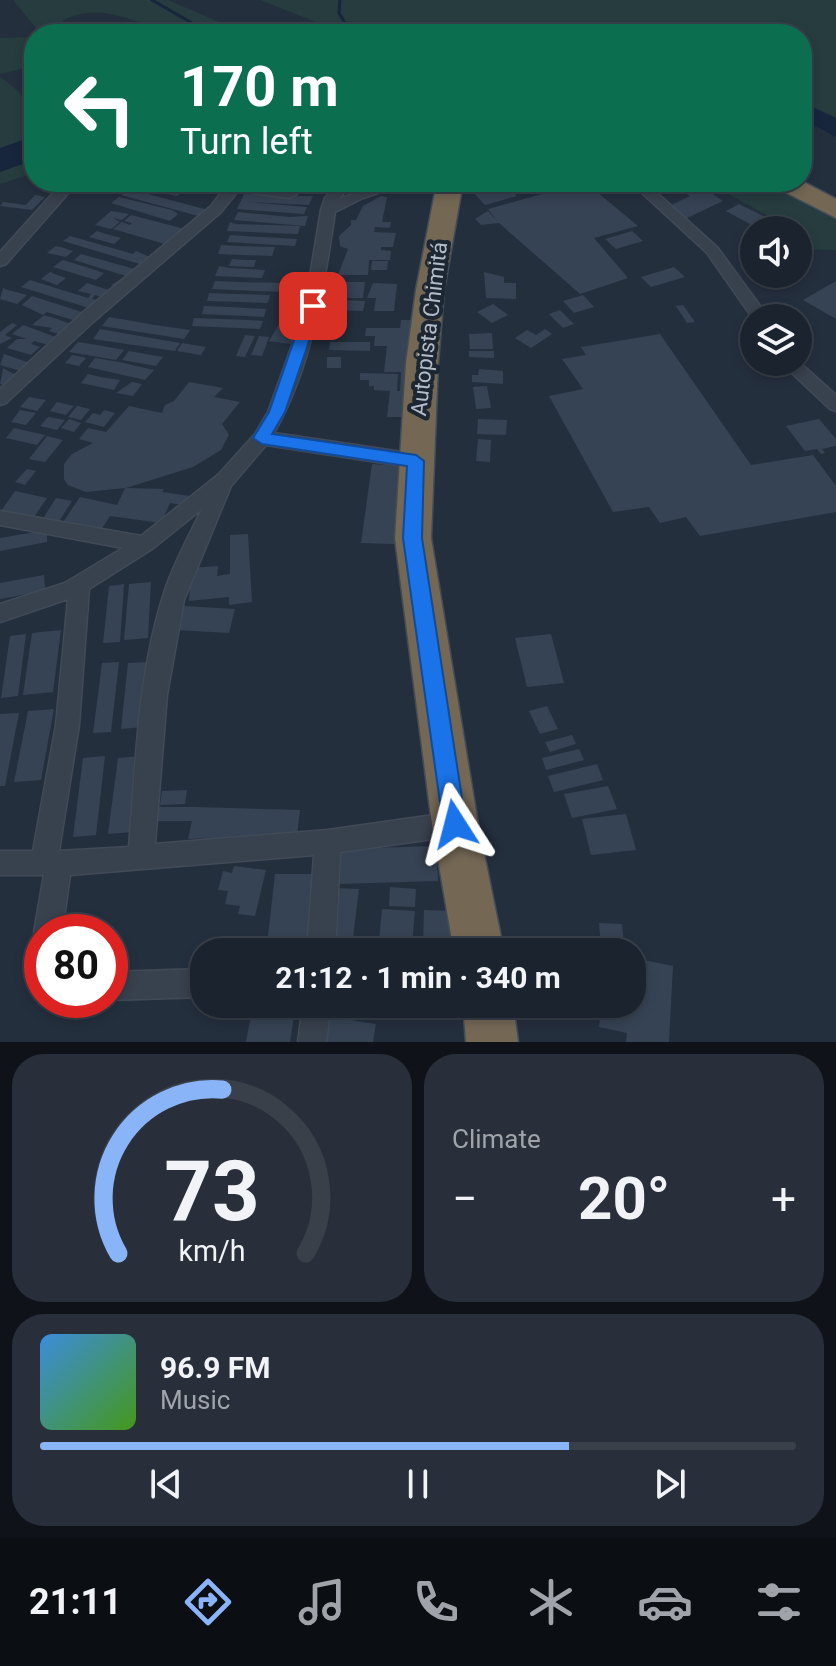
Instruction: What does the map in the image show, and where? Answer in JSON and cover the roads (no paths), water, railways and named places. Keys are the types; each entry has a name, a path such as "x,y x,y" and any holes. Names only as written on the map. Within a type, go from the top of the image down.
{"highway":[{"name":"Autopista Chimitá","path":"442,192 430,290 413,538 455,824 476,938"},
{"path":"803,192 836,210"}],"street":[{"path":"0,261 62,192"},
{"path":"0,399 87,318 216,209 229,192"},
{"path":"278,192 290,194"},
{"path":"0,613 31,605 79,585 145,544 225,480 262,438 277,412 312,312 328,210 337,192"},
{"path":"328,210 369,192"},
{"path":"648,192 712,250 751,304"},
{"path":"804,376 836,405"},
{"path":"262,438 416,461"},
{"path":"141,855 150,743 174,596 225,480"},
{"path":"0,518 145,544"},
{"path":"49,914 57,807 73,694 79,585"},
{"path":"0,863 51,863 328,842 455,824"},
{"path":"322,938 328,842"},
{"path":"128,985 190,983"},
{"path":"312,1042 315,1018"}],"water":[{"path":"812,107 836,118 836,137 812,124"},
{"path":"24,140 24,164 0,172 0,148"}],"waterway":[{"path":"152,0 194,24"},
{"path":"340,0 339,13 345,23 362,24"}]}
